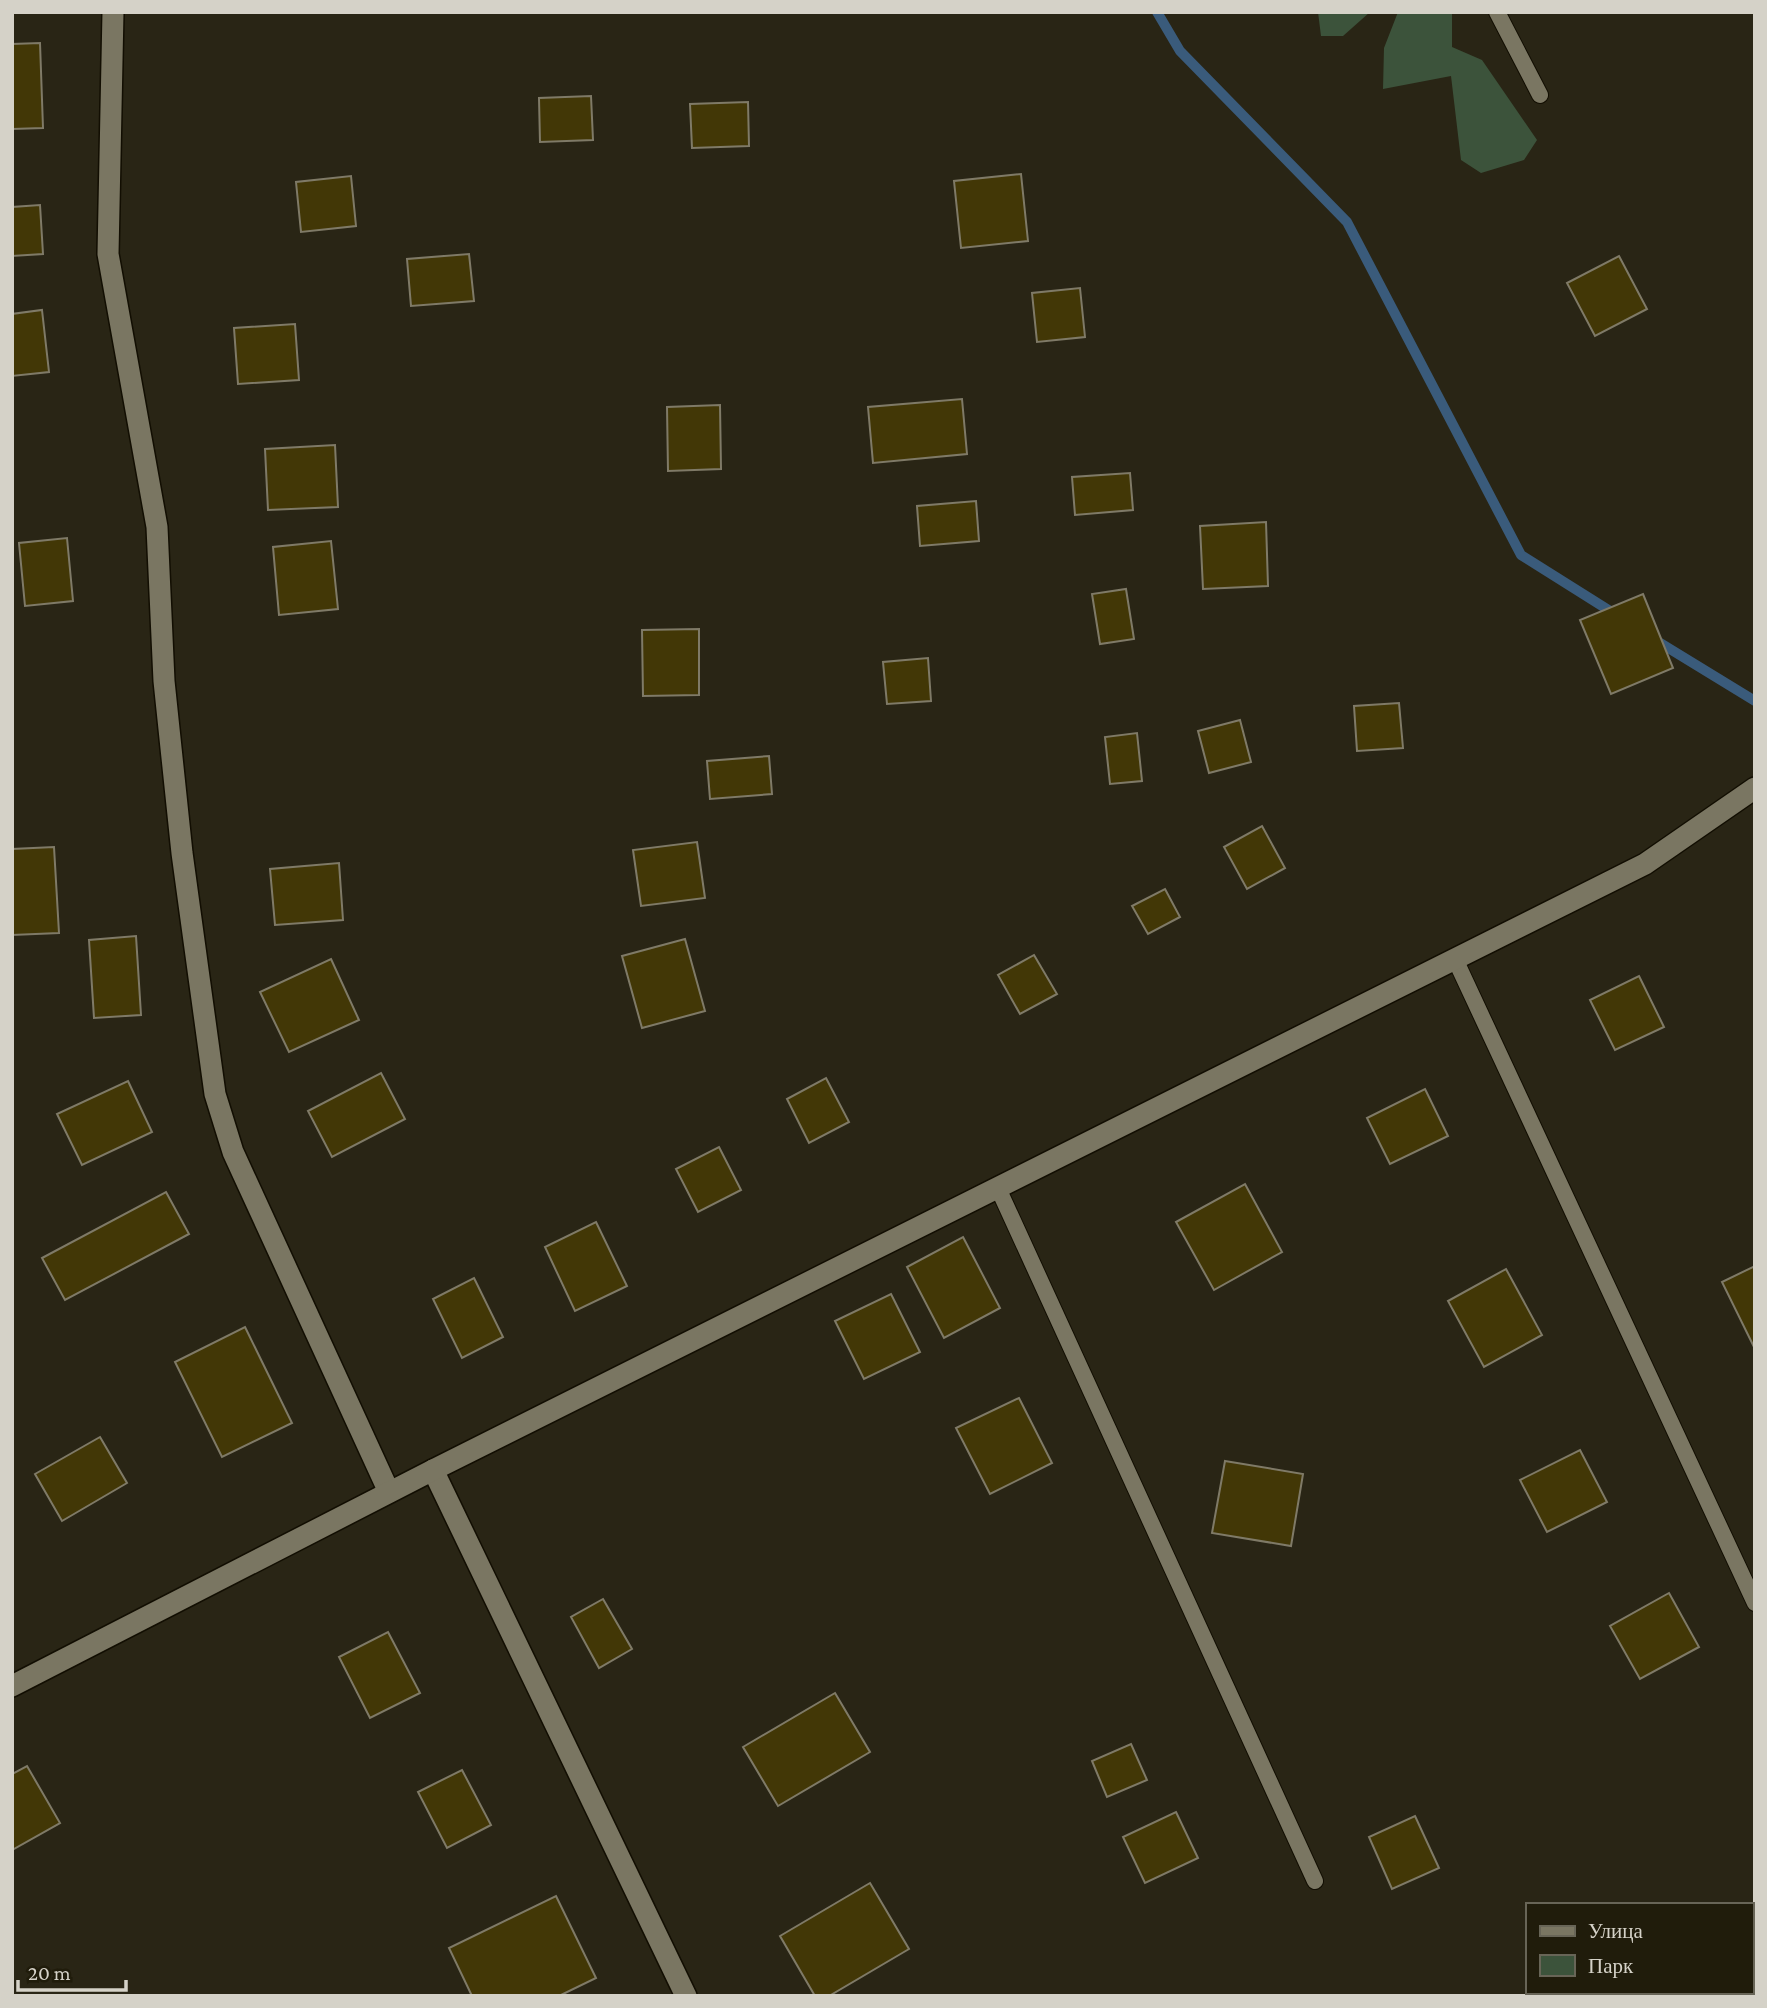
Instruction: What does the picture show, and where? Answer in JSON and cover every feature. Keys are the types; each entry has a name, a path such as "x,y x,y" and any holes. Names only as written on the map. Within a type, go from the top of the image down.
{"street":[{"path":"113,12 107,254 157,527 164,681 182,853 215,1094 233,1152 389,1492"},
{"path":"12,1686 389,1492 1645,864 1752,796"},
{"path":"433,1470 686,1996"}],"lane":[{"path":"1497,12 1540,95"},
{"path":"1455,959 1755,1603"},
{"path":"998,1188 1315,1881"}],"green space":[{"path":"1318,12 1370,12 1343,36 1321,36"},
{"path":"1398,12 1452,12 1452,47 1482,60 1537,140 1524,160 1481,173 1461,160 1451,76 1383,89 1384,48"}],"building":[{"path":"40,43 43,128 12,129 12,44"},
{"path":"591,96 593,140 540,142 539,98"},
{"path":"748,102 749,146 692,148 690,104"},
{"path":"1021,174 1028,241 961,248 954,181"},
{"path":"351,176 356,226 301,232 296,182"},
{"path":"40,205 43,254 12,256 12,207"},
{"path":"469,254 474,301 411,306 407,259"},
{"path":"1619,256 1647,309 1595,336 1567,283"},
{"path":"1080,288 1085,337 1037,342 1032,293"},
{"path":"42,310 49,372 12,376 12,314"},
{"path":"295,324 299,380 238,384 234,328"},
{"path":"962,399 967,454 873,463 868,407"},
{"path":"720,405 721,469 668,471 667,407"},
{"path":"335,445 338,507 268,510 265,449"},
{"path":"1130,473 1133,510 1075,515 1072,477"},
{"path":"976,501 979,541 920,546 917,506"},
{"path":"1266,522 1268,586 1203,589 1200,526"},
{"path":"67,538 73,601 25,606 19,543"},
{"path":"331,541 338,609 279,615 273,547"},
{"path":"1126,589 1134,639 1100,644 1092,594"},
{"path":"1643,594 1673,668 1611,694 1580,620"},
{"path":"699,629 699,695 643,696 642,630"},
{"path":"928,658 931,701 887,704 883,662"},
{"path":"1399,703 1403,748 1357,751 1354,706"},
{"path":"1240,720 1251,762 1209,773 1198,731"},
{"path":"1137,733 1142,781 1110,784 1105,737"},
{"path":"769,756 772,794 710,799 707,761"},
{"path":"1262,826 1285,868 1247,889 1224,847"},
{"path":"697,842 705,898 641,906 633,850"},
{"path":"54,847 59,933 12,935 12,849"},
{"path":"339,863 343,920 275,925 270,869"},
{"path":"1165,889 1180,917 1148,934 1132,906"},
{"path":"136,936 141,1015 94,1018 89,940"},
{"path":"685,939 705,1011 642,1028 622,956"},
{"path":"1034,955 1057,994 1020,1014 998,975"},
{"path":"331,959 359,1020 289,1052 260,992"},
{"path":"1639,976 1664,1027 1615,1050 1590,1000"},
{"path":"381,1073 405,1119 332,1157 308,1111"},
{"path":"826,1078 849,1122 809,1143 787,1099"},
{"path":"128,1081 152,1132 82,1165 57,1114"},
{"path":"1425,1089 1448,1136 1390,1164 1367,1118"},
{"path":"719,1147 741,1190 698,1212 676,1169"},
{"path":"1245,1184 1282,1252 1214,1290 1176,1222"},
{"path":"166,1192 189,1234 65,1300 42,1258"},
{"path":"596,1222 627,1286 575,1311 545,1247"},
{"path":"963,1237 1000,1308 944,1338 907,1267"},
{"path":"1755,1266 1755,1346 1754,1347 1722,1282"},
{"path":"1506,1269 1542,1335 1484,1367 1448,1301"},
{"path":"474,1278 503,1337 462,1358 433,1299"},
{"path":"891,1294 920,1352 864,1379 835,1321"},
{"path":"245,1327 292,1423 222,1457 175,1362"},
{"path":"1019,1398 1052,1463 990,1494 956,1428"},
{"path":"100,1437 127,1483 62,1521 35,1474"},
{"path":"1580,1450 1607,1502 1547,1532 1520,1480"},
{"path":"1225,1461 1303,1474 1291,1546 1212,1533"},
{"path":"1669,1593 1699,1647 1640,1679 1610,1626"},
{"path":"603,1599 632,1649 599,1668 571,1617"},
{"path":"388,1632 420,1693 370,1718 339,1657"},
{"path":"835,1693 870,1752 778,1806 743,1747"},
{"path":"1131,1744 1147,1780 1107,1797 1092,1761"},
{"path":"27,1766 60,1823 12,1850 12,1774"},
{"path":"462,1770 491,1825 447,1848 418,1792"},
{"path":"1176,1812 1198,1858 1145,1883 1123,1837"},
{"path":"1415,1816 1439,1868 1392,1889 1369,1837"},
{"path":"870,1883 909,1949 829,1996 815,1996 780,1936"},
{"path":"556,1896 596,1978 559,1996 472,1996 449,1948"}],"waterway":[{"path":"1157,12 1180,51 1347,222 1521,555 1618,616"},
{"path":"1652,638 1755,701"}]}
